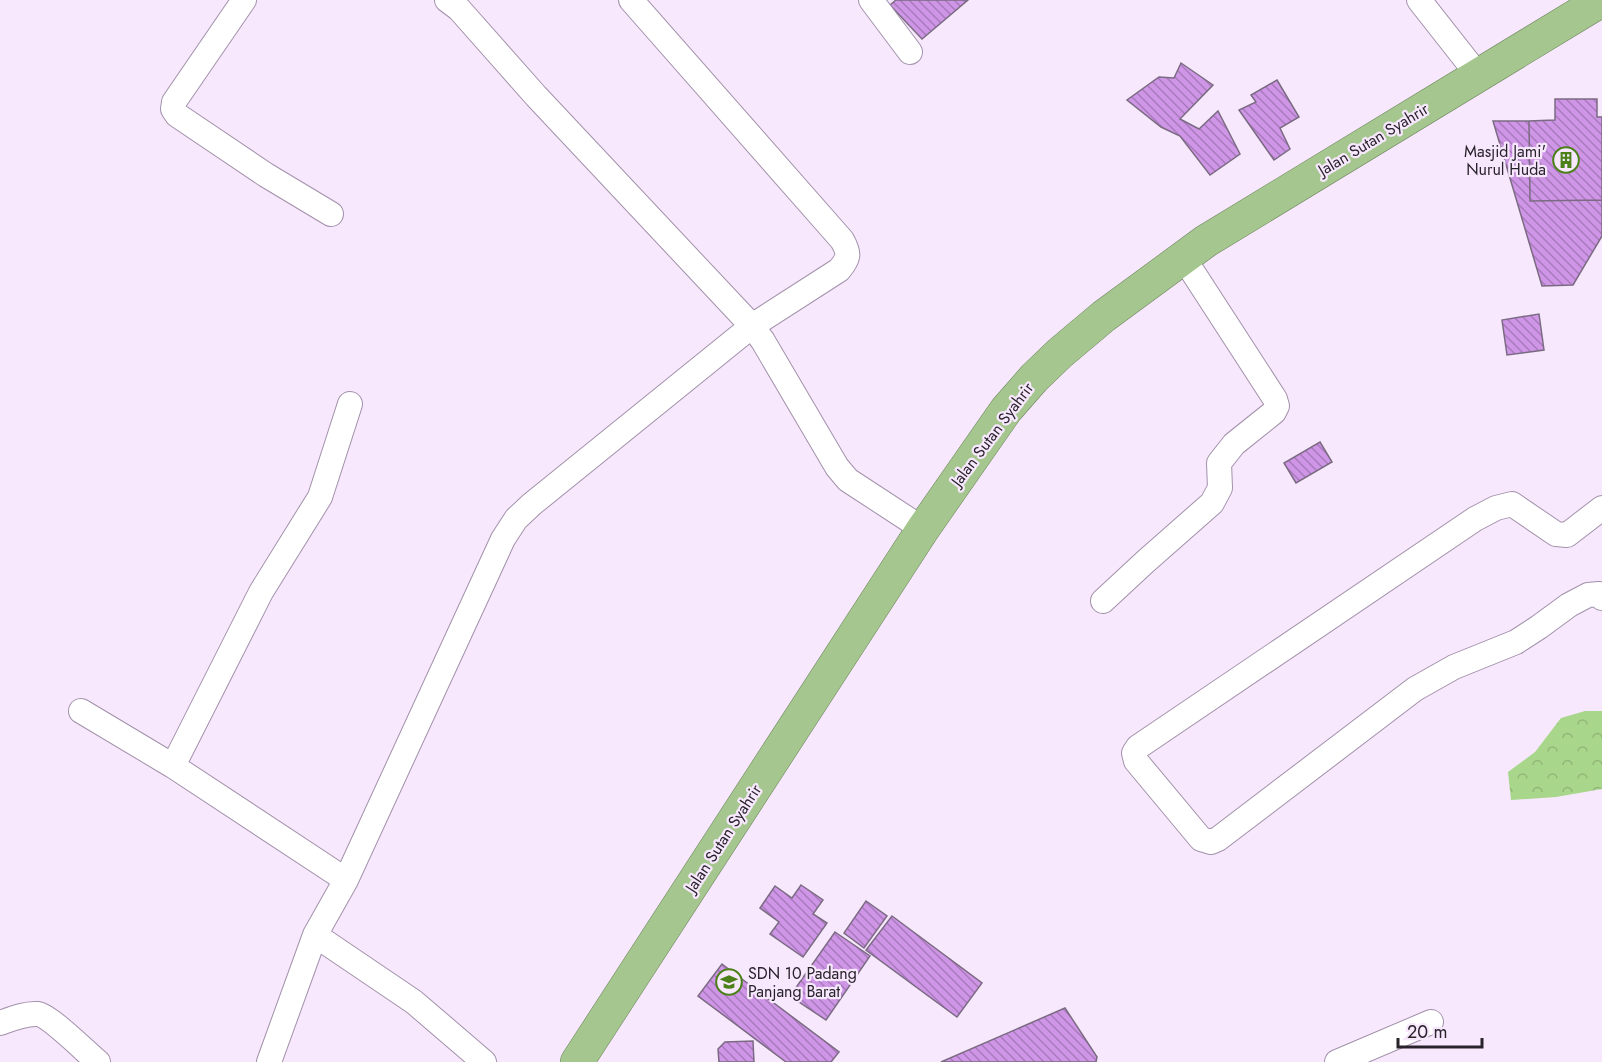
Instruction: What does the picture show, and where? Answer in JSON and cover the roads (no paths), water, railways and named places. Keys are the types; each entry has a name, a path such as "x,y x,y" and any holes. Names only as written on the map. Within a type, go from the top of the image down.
{"highway":[{"name":"Jalan Sutan Syahrir","path":"577,1062 923,529 1006,410 1034,378 1104,316 1206,241 1602,0"}],"street":[{"path":"244,0 174,102 173,109 177,115 266,175 330,214"},
{"path":"447,0 459,9 536,96 752,326 837,467 848,480 923,529"},
{"path":"269,1062 315,935 346,880 503,539 516,519 752,326 839,270 847,261 848,251 842,240 631,0"},
{"path":"871,0 910,52"},
{"path":"1419,0 1478,75"},
{"path":"1103,601 1212,503 1220,488 1219,463 1234,444 1274,412 1277,406 1275,399 1183,257"},
{"path":"173,766 261,592 320,497 350,404"},
{"path":"1602,508 1567,535 1556,534 1512,504 1496,508 1475,519 1138,747 1134,753 1136,761 1201,839 1211,842 1228,832 1415,689 1454,668 1516,642 1569,604 1588,595 1599,594 1602,598"},
{"path":"81,711 173,766 346,880"},
{"path":"315,935 414,1002 484,1062"},
{"path":"0,1023 24,1015 39,1014 50,1020 98,1062"},
{"path":"1337,1062 1431,1022"}],"place":[{"name":"Masjid Jami' Nurul Huda","path":"1566,160"},
{"name":"SDN 10 Padang Panjang Barat","path":"729,982"}]}
